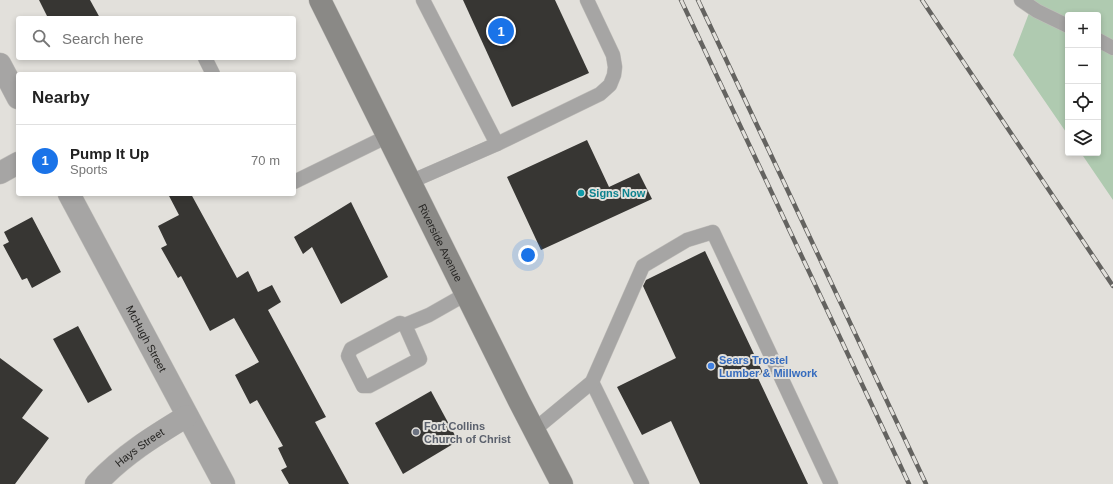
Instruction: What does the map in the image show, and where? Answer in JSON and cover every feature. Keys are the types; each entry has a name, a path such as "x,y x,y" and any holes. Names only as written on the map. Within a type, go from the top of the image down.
{"main road":[{"name":"Riverside Avenue","path":"320,0 561,484"}],"street":[{"path":"0,64 16,94"},
{"path":"0,173 16,164"},
{"name":"McHugh Street","path":"70,196 224,484"},
{"name":"Hays Street","path":"96,484 108,471 138,446 187,416"}],"lane":[{"path":"422,0 496,144"},
{"path":"410,182 496,144 600,94 610,85 614,75 615,66 613,55 587,0"},
{"path":"1021,0 1037,11 1065,25"},
{"path":"1101,42 1113,48"},
{"path":"206,60 212,72"},
{"path":"296,181 388,136"},
{"path":"534,430 592,382 643,266 687,240 713,232 831,484"},
{"path":"405,325 420,359 369,386 363,386 348,356 351,349 400,323 405,325 429,315 466,294"},
{"path":"592,382 642,484"}],"green space":[{"path":"1034,0 1113,0 1113,200 1083,156 1101,156 1101,12 1065,12 1065,131 1013,55"}],"building":[{"path":"39,0 90,0 99,16 47,16"},
{"path":"463,0 555,0 589,73 512,107"},
{"name":"Signs Now","path":"587,140 609,187 639,173 652,199 541,250 507,177"},
{"path":"169,196 192,196 237,278 248,271 258,292 272,285 281,302 268,310 326,417 315,422 349,484 289,484 281,470 287,467 278,448 283,446 257,400 250,404 235,375 259,362 234,318 210,331 181,276 178,278 161,248 167,245 158,226 179,215"},
{"path":"351,202 388,277 341,304 312,247 303,254 294,237"},
{"path":"32,217 61,272 32,288 27,278 22,280 3,245 9,242 4,232"},
{"name":"Sears Trostel Lumber & Millwork","path":"705,251 763,373 757,376 808,484 700,484 671,421 642,435 617,387 676,358 643,286 646,280"},
{"path":"78,326 112,390 88,403 53,339"},
{"path":"0,358 43,390 22,418 49,438 15,484 0,484"},
{"name":"Fort Collins Church of Christ","path":"431,391 458,441 403,474 375,423"}],"railway":[{"path":"681,0 909,484"},
{"path":"698,0 926,484"},
{"path":"922,0 1113,286"}],"place":[{"name":"Pump It Up","path":"501,31"},
{"name":"Signs Now","path":"581,193"},
{"name":"Sears Trostel Lumber & Millwork","path":"711,366"},
{"name":"Fort Collins Church of Christ","path":"416,432"}]}
